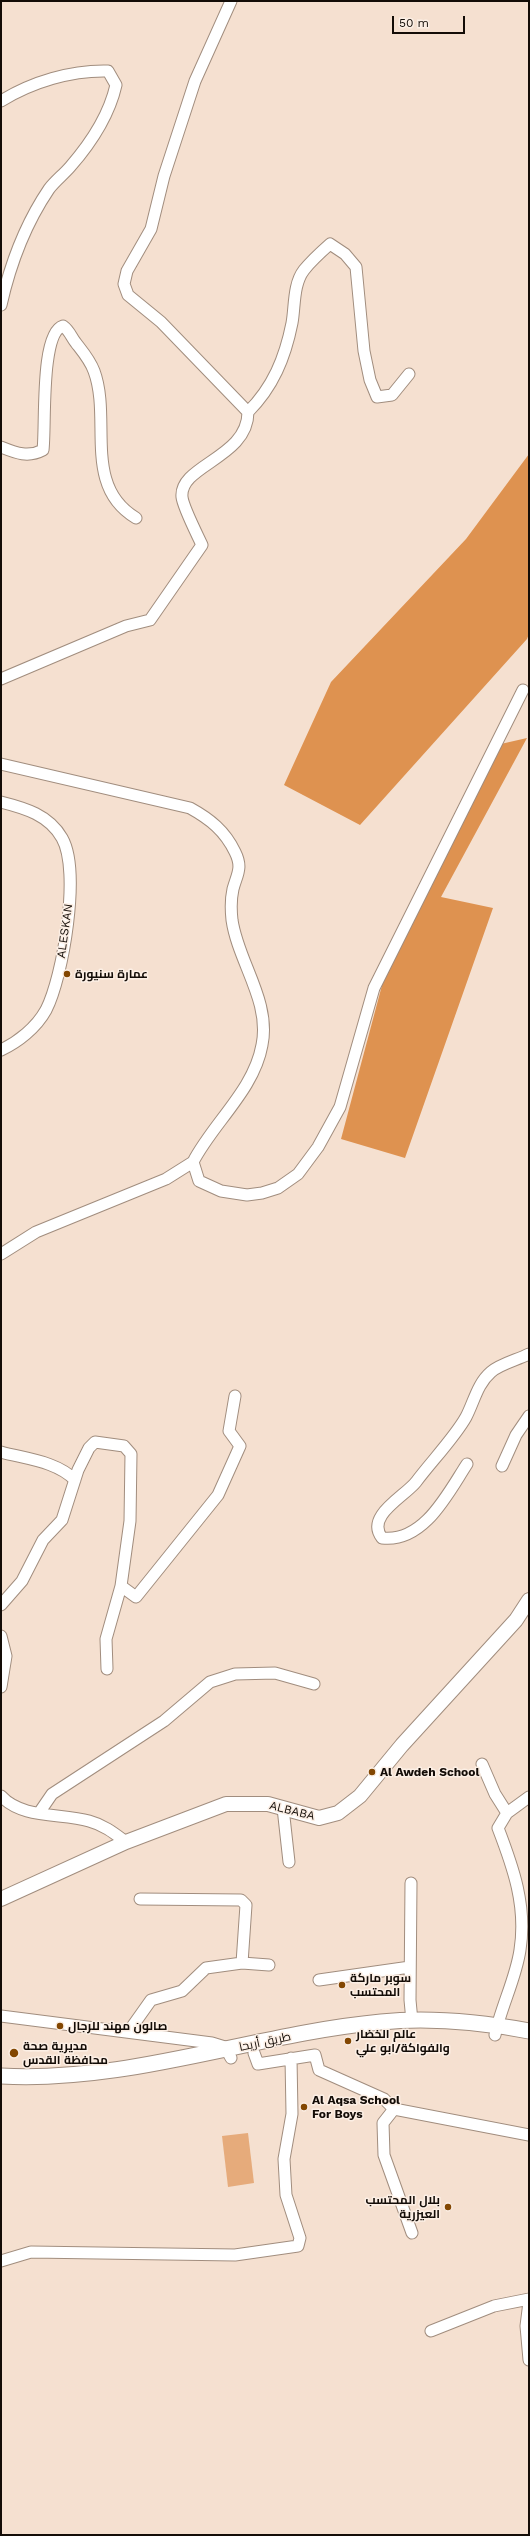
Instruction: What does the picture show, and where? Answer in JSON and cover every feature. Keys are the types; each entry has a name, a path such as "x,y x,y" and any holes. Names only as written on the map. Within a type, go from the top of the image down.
{"main road":[{"name":"طريق أريحا","path":"1,2084 86,2083 229,2054 315,2032 381,2022 448,2020 496,2030 529,2041"},
{"name":"طريق أريحا","path":"1,2076 28,2078 92,2074 229,2054 254,2053 358,2034 399,2030 529,2031"}],"street":[{"path":"1,679 126,626 150,620 202,545 182,496 184,484 194,472 215,461 238,441 248,423 248,412 161,322 128,295 124,284 127,271 151,228 164,176 195,81 231,1"},
{"path":"1,102 17,92 57,78 88,70 108,71 116,85 112,100 97,131 82,154 51,187 32,218 1,305"},
{"path":"248,412 263,397 284,355 296,292 303,271 330,244 345,254 356,267 364,351 370,380 377,397 392,395 409,374"},
{"path":"1,448 19,454 34,455 43,450 47,354 53,335 58,327 64,326 87,357 94,371 100,396 101,458 112,494 118,504 136,518"},
{"path":"193,1162 199,1181 221,1191 254,1194 278,1188 298,1174 318,1147 340,1107 374,988 523,690"},
{"path":"1,764 190,808 206,817 223,832 235,853 240,872 232,890 232,920 241,958 255,986 263,1025 263,1045 257,1064 236,1099 202,1145 193,1162 166,1179 36,1232 1,1254"},
{"name":"ALESKAN","path":"1,802 27,809 45,819 62,838 70,865 70,914 58,980 46,1011 33,1027 12,1045 1,1050"},
{"path":"467,1464 436,1513 410,1533 393,1540 382,1538 378,1532 377,1524 383,1514 395,1500 413,1486 466,1418 481,1383 491,1371 529,1354"},
{"path":"121,1586 136,1597 218,1495 240,1446 228,1431 235,1396"},
{"path":"502,1466 516,1435 529,1416"},
{"path":"1,1605 22,1581 43,1540 62,1520 75,1480 89,1448 95,1442 102,1442 128,1448 131,1454 130,1521 121,1586 106,1639 107,1669"},
{"path":"1,1452 51,1465 68,1473 75,1480"},
{"name":"ALBABA","path":"1,1899 126,1842 226,1804 268,1804 319,1818 338,1813 360,1796 402,1745 516,1620 529,1600"},
{"path":"1,1636 6,1656 1,1687"},
{"path":"39,1813 52,1794 158,1726 210,1682 235,1674 276,1673 314,1684"},
{"path":"482,1764 495,1794 507,1812"},
{"path":"1,1796 8,1804 39,1813 88,1820 108,1828 126,1842"},
{"path":"496,2030 520,1951 523,1914 511,1860 498,1828 507,1812 529,1797"},
{"path":"283,1808 289,1862"},
{"path":"411,1883 410,1967 412,2021"},
{"path":"140,1899 241,1900 246,1905 242,1963"},
{"path":"129,2031 151,2000 182,1990 206,1968 242,1963 270,1965"},
{"path":"319,1980 410,1967"},
{"path":"1,2016 129,2031 212,2043 229,2054"},
{"path":"254,2053 258,2064 315,2055 319,2070 384,2099 394,2109 529,2136"},
{"path":"1,2261 31,2252 235,2255 298,2246 300,2238 286,2195 284,2159 292,2114 291,2058"},
{"path":"394,2109 383,2123 384,2155 412,2232"},
{"path":"431,2332 494,2306 529,2301 526,2326 529,2360"}],"shaded area":[{"path":"529,454 529,634 527,639 360,825 284,785 331,682 466,539"},
{"path":"527,738 441,897 493,908 405,1158 341,1139 393,944 492,746"},
{"path":"248,2133 254,2183 228,2187 222,2136"}],"place":[{"name":"عمارة سنيورة","path":"67,974"},
{"name":"Al Awdeh School","path":"372,1772"},
{"name":"سوبر ماركة المحتسب","path":"342,1985"},
{"name":"صالون مهند للرجال","path":"60,2026"},
{"name":"عالم الخضار والفواكة/ابو علي","path":"348,2041"},
{"name":"مديرية صحة محافظة القدس","path":"14,2053"},
{"name":"Al Aqsa School For Boys","path":"304,2107"},
{"name":"بلال المحتسب العيزرية","path":"448,2207"}]}
